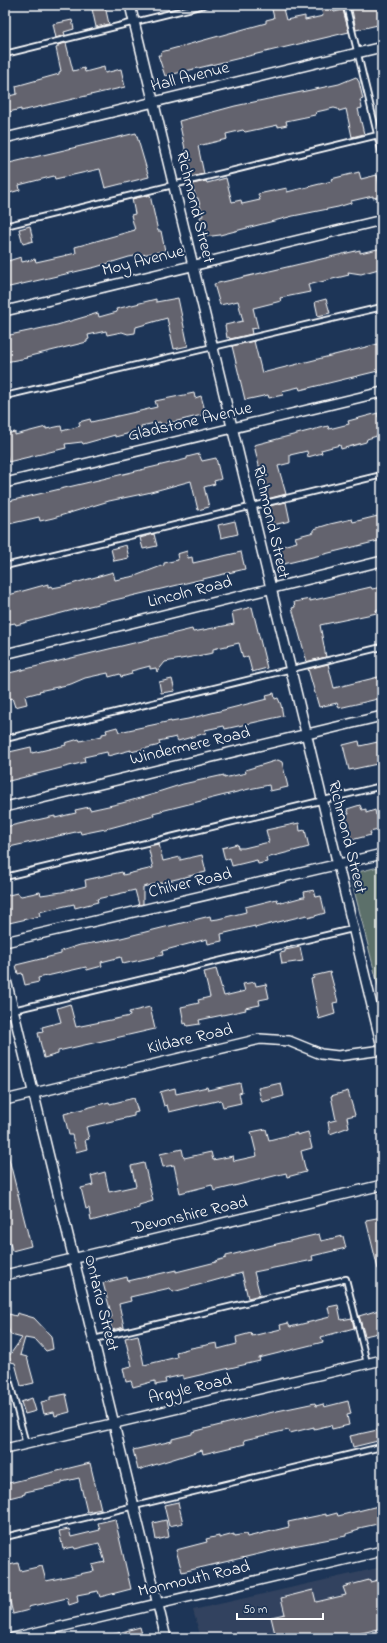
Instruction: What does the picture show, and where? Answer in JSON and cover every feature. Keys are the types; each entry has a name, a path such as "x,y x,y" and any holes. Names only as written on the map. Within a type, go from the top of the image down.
{"street":[{"name":"Richmond Street","path":"130,5 338,865 352,929 382,1047"},
{"name":"Hall Avenue","path":"5,138 382,47"},
{"name":"Moy Avenue","path":"5,311 382,220"},
{"name":"Gladstone Avenue","path":"5,482 382,392"},
{"name":"Lincoln Road","path":"5,654 382,561"},
{"name":"Windermere Road","path":"5,807 382,716"},
{"name":"Chilver Road","path":"5,942 382,854"},
{"name":"Ontario Street","path":"5,976 9,1011 34,1093 166,1638"},
{"name":"Kildare Road","path":"5,1100 260,1039 289,1041 321,1054 338,1056 382,1050"},
{"name":"Devonshire Road","path":"5,1275 382,1185"},
{"name":"Argyle Road","path":"5,1449 382,1360"},
{"name":"Monmouth Road","path":"13,1638 382,1551"}],"lane":[{"path":"5,54 204,5"},
{"path":"346,5 382,154"},
{"path":"5,226 378,135"},
{"path":"5,396 382,307"},
{"path":"5,566 382,475"},
{"path":"5,739 382,647"},
{"path":"5,876 382,786"},
{"path":"9,1011 352,929"},
{"path":"93,1340 346,1279 367,1363"},
{"path":"5,1364 26,1444"},
{"path":"5,1537 380,1447 382,1453"}],"shaded area":[{"path":"382,866 382,1001 350,874"},
{"path":"382,1567 382,1638 201,1638 193,1610"}],"building":[{"path":"271,5 282,5 286,20 305,16 305,20 323,16 321,7 332,5 334,12 343,10 349,32 165,76 158,55 161,55 161,52 266,23 266,20 274,18"},
{"path":"351,5 382,5 382,24 356,30"},
{"path":"105,6 109,24 96,27 92,9"},
{"path":"72,20 74,29 64,32 65,35 56,38 53,24"},
{"path":"66,43 73,71 84,68 85,72 104,67 105,73 121,69 125,87 21,111 21,109 5,113 5,97 17,94 16,86 59,74 61,71 56,48 58,45"},
{"path":"356,77 359,82 363,99 360,100 362,108 358,109 364,134 352,137 346,109 339,111 338,109 334,108 316,112 315,115 286,121 287,125 278,127 278,125 245,132 243,130 226,134 227,139 198,146 204,174 191,177 179,121 235,106 339,84"},
{"path":"136,133 149,177 105,188 100,169 55,179 54,176 19,185 20,190 6,194 5,164"},
{"path":"359,172 361,179 377,175 382,196 373,198 373,196 351,201 351,203 338,207 293,216 220,235 204,237 200,217 203,216 192,184 206,181 207,183 226,178 232,202 241,200 242,204 260,200 258,194 287,188 287,192 332,181 331,179"},
{"path":"150,195 158,231 161,231 165,251 129,257 96,267 5,288 5,265 8,264 8,261 21,257 22,262 35,259 36,262 76,253 75,247 135,230 131,215 135,214 132,199"},
{"path":"30,226 33,241 23,244 19,229"},
{"path":"382,248 382,268 361,274 348,272 349,275 308,285 310,292 280,298 281,301 253,308 258,328 251,329 252,334 230,339 229,337 227,338 225,325 243,321 238,301 220,305 214,284 360,250 360,253"},
{"path":"178,298 188,346 174,349 167,318 136,327 135,333 128,334 122,332 107,335 106,331 88,335 89,339 87,342 26,357 27,358 5,362 5,336 57,325 98,313 99,317 117,312 116,309 156,299 156,302"},
{"path":"326,299 330,313 318,316 315,302"},
{"path":"254,341 262,373 382,343 382,370 300,390 299,387 282,391 283,395 269,398 268,395 245,400 232,346"},
{"path":"194,393 195,398 201,396 206,414 161,425 160,422 141,426 142,430 115,437 115,435 83,444 82,442 65,444 66,448 8,462 5,447 5,434 15,432 15,435 46,427 46,429 61,426 62,431 80,426 79,422 90,419 91,422 157,407 155,401"},
{"path":"378,413 378,417 382,416 382,432 379,433 380,435 367,439 366,442 341,449 340,445 321,450 322,453 308,457 307,451 290,455 290,463 278,466 286,494 267,499 254,445 328,426 329,429 349,424 348,421"},
{"path":"199,454 202,461 216,458 221,479 214,481 215,484 204,487 209,507 198,510 191,481 147,493 109,501 53,518 40,521 39,517 9,524 5,502 187,459 187,457"},
{"path":"286,502 290,521 273,525 269,506"},
{"path":"382,515 382,540 284,564 279,547 297,542 295,537 314,532 314,529 330,524 352,519 353,522"},
{"path":"235,521 238,534 221,538 218,525"},
{"path":"154,534 157,546 143,549 140,538"},
{"path":"126,545 129,558 114,561 111,549"},
{"path":"187,551 188,558 192,557 193,563 241,552 245,569 16,625 15,623 5,625 5,596 48,584 48,587 52,586 52,588 68,585 113,572 115,580 135,576 164,565 164,563 178,560 177,554"},
{"path":"371,587 372,589 382,587 382,609 376,610 377,613 320,625 326,657 307,662 292,608 295,607 294,602 310,599 310,601"},
{"path":"252,607 267,668 252,672 248,656 243,658 239,643 213,649 213,653 165,662 157,672 156,668 150,669 150,666 131,671 132,674 121,677 120,674 109,677 108,673 85,678 71,684 39,691 40,692 25,696 27,704 15,707 12,698 5,700 5,674 192,629 193,632 234,624 232,612"},
{"path":"328,664 334,688 382,676 382,698 339,708 337,703 319,707 308,669"},
{"path":"172,679 175,691 161,693 159,682"},
{"path":"274,693 275,699 278,698 281,705 283,716 225,729 224,726 205,730 206,733 178,741 176,737 159,741 160,745 131,752 131,750 108,756 107,752 84,757 85,762 5,782 5,753 31,747 32,753 66,745 65,743 79,739 80,741 102,736 102,734 107,733 106,730 117,727 119,732 188,719 267,699 266,695"},
{"path":"359,741 360,746 382,741 382,763 349,770 343,745"},
{"path":"278,760 282,762 288,787 270,791 269,785 249,789 153,813 154,816 110,828 81,834 80,831 5,848 5,827 76,813 75,810 89,807 90,810 122,803 183,784 224,775 224,778 246,773 245,770"},
{"path":"360,805 362,810 366,809 366,813 375,810 376,815 382,813 382,829 370,832 371,835 351,840 345,815 349,814 347,809"},
{"path":"299,823 300,831 305,830 309,847 266,858 267,862 258,864 257,860 232,866 230,858 225,860 222,848 237,844 238,848 244,848 269,842 266,830"},
{"path":"159,844 163,861 180,857 180,860 202,855 206,872 143,887 143,904 139,905 135,890 97,899 98,902 75,908 74,904 39,912 40,916 9,923 5,896 17,893 21,896 40,892 41,895 62,892 86,886 85,880 122,872 123,875 153,868 148,846"},
{"path":"314,890 316,897 321,896 325,913 308,918 307,915 255,928 255,926 221,934 222,941 208,944 207,939 162,951 163,955 123,964 121,957 101,962 102,966 87,970 86,967 38,978 39,982 25,985 22,973 18,974 16,965 61,954 61,951 80,945 117,939 210,916 211,920 218,919 246,912 245,907 277,899 278,902 281,901 281,903 305,897 304,892"},
{"path":"300,947 303,961 282,964 280,953 285,952 285,950"},
{"path":"216,969 224,996 245,991 243,984 255,982 256,986 266,984 269,998 259,1000 260,1005 245,1008 246,1010 199,1020 200,1024 187,1026 186,1023 184,1024 181,1007 199,1003 198,1000 210,997 204,972"},
{"path":"330,972 338,1002 333,1003 335,1014 319,1019 311,979 314,978 313,976"},
{"path":"70,1004 76,1027 130,1016 129,1012 150,1007 155,1029 58,1051 58,1054 44,1058 38,1033 43,1032 42,1027 61,1022 57,1008"},
{"path":"240,1083 242,1092 239,1093 241,1103 223,1107 221,1100 169,1112 167,1105 164,1106 160,1092 175,1088 176,1094 207,1087 208,1090"},
{"path":"281,1083 284,1096 262,1102 258,1088"},
{"path":"348,1091 355,1115 347,1117 349,1127 330,1134 328,1122 336,1120 331,1096"},
{"path":"134,1098 138,1112 134,1113 134,1116 86,1127 89,1139 85,1140 87,1149 76,1152 72,1135 69,1135 64,1114 109,1102 110,1104"},
{"path":"266,1129 269,1140 297,1133 297,1135 308,1132 312,1148 301,1151 306,1172 287,1177 286,1173 214,1191 212,1185 180,1193 174,1165 163,1167 160,1154 182,1149 184,1158 211,1152 213,1160 233,1156 234,1161 257,1156 251,1132"},
{"path":"8,1155 31,1246 12,1251 10,1243 5,1244 5,1230 7,1229 5,1222 5,1156"},
{"path":"144,1163 153,1201 139,1205 139,1208 91,1221 89,1208 86,1209 81,1188 93,1185 91,1176 105,1172 109,1192 136,1186 131,1166"},
{"path":"382,1217 382,1269 378,1269 366,1220"},
{"path":"319,1234 321,1241 343,1236 346,1248 312,1256 313,1260 254,1272 260,1295 248,1298 242,1273 173,1292 170,1288 130,1297 131,1301 119,1304 124,1327 112,1330 109,1318 112,1317 103,1283 127,1277 128,1281 176,1270 176,1272 216,1262 226,1258 226,1256"},
{"path":"338,1305 341,1320 352,1318 354,1328 321,1337 323,1342 259,1358 260,1361 183,1379 183,1375 165,1379 166,1383 155,1385 155,1381 133,1387 131,1381 126,1382 123,1368 132,1366 125,1338 138,1335 144,1365 177,1357 176,1352 191,1348 217,1343 218,1349 237,1344 236,1337 251,1333 252,1336 281,1329 280,1325 288,1323 290,1327 330,1317 328,1307"},
{"path":"382,1309 382,1332 365,1336 359,1316"},
{"path":"17,1313 34,1318 51,1336 53,1349 46,1351 36,1340 25,1338 20,1355 27,1357 34,1383 21,1386 15,1363 11,1362 9,1356 22,1338 11,1335 6,1325 9,1314 16,1316"},
{"path":"66,1394 70,1412 55,1416 54,1412 44,1414 41,1402 50,1400 50,1397"},
{"path":"32,1398 36,1411 25,1414 21,1402"},
{"path":"348,1401 351,1414 347,1415 349,1425 332,1429 331,1425 314,1429 314,1427 290,1433 289,1430 283,1431 244,1440 245,1444 203,1454 202,1450 138,1470 133,1450 172,1441 172,1439 192,1434 192,1432 277,1411 315,1403 316,1406 323,1404 324,1407"},
{"path":"382,1429 382,1440 353,1447 350,1436"},
{"path":"90,1463 101,1509 87,1512 79,1478 62,1482 62,1484 25,1492 25,1494 5,1499 5,1484"},
{"path":"178,1502 183,1523 169,1526 164,1505"},
{"path":"382,1505 382,1523 359,1528 359,1530 346,1534 346,1536 293,1546 182,1572 176,1550 207,1542 206,1539 219,1536 219,1538 234,1534 234,1536 246,1534 247,1537 289,1527 288,1522 326,1514 326,1516 337,1513 338,1516"},
{"path":"115,1519 131,1589 100,1597 98,1591 77,1595 78,1602 69,1605 67,1598 28,1607 29,1610 13,1614 5,1581 5,1566 18,1563 20,1571 42,1566 46,1581 94,1571 92,1565 105,1562 99,1543 75,1549 74,1547 63,1549 59,1531 69,1529 71,1537 100,1530 98,1523"},
{"path":"166,1520 169,1537 156,1540 153,1523"},
{"path":"382,1579 382,1628 342,1638 300,1638 300,1635 276,1638 271,1617 285,1614 281,1598 313,1590 316,1602 346,1595 343,1587 369,1580 370,1582"},
{"path":"140,1627 143,1638 111,1638 111,1635"}]}
